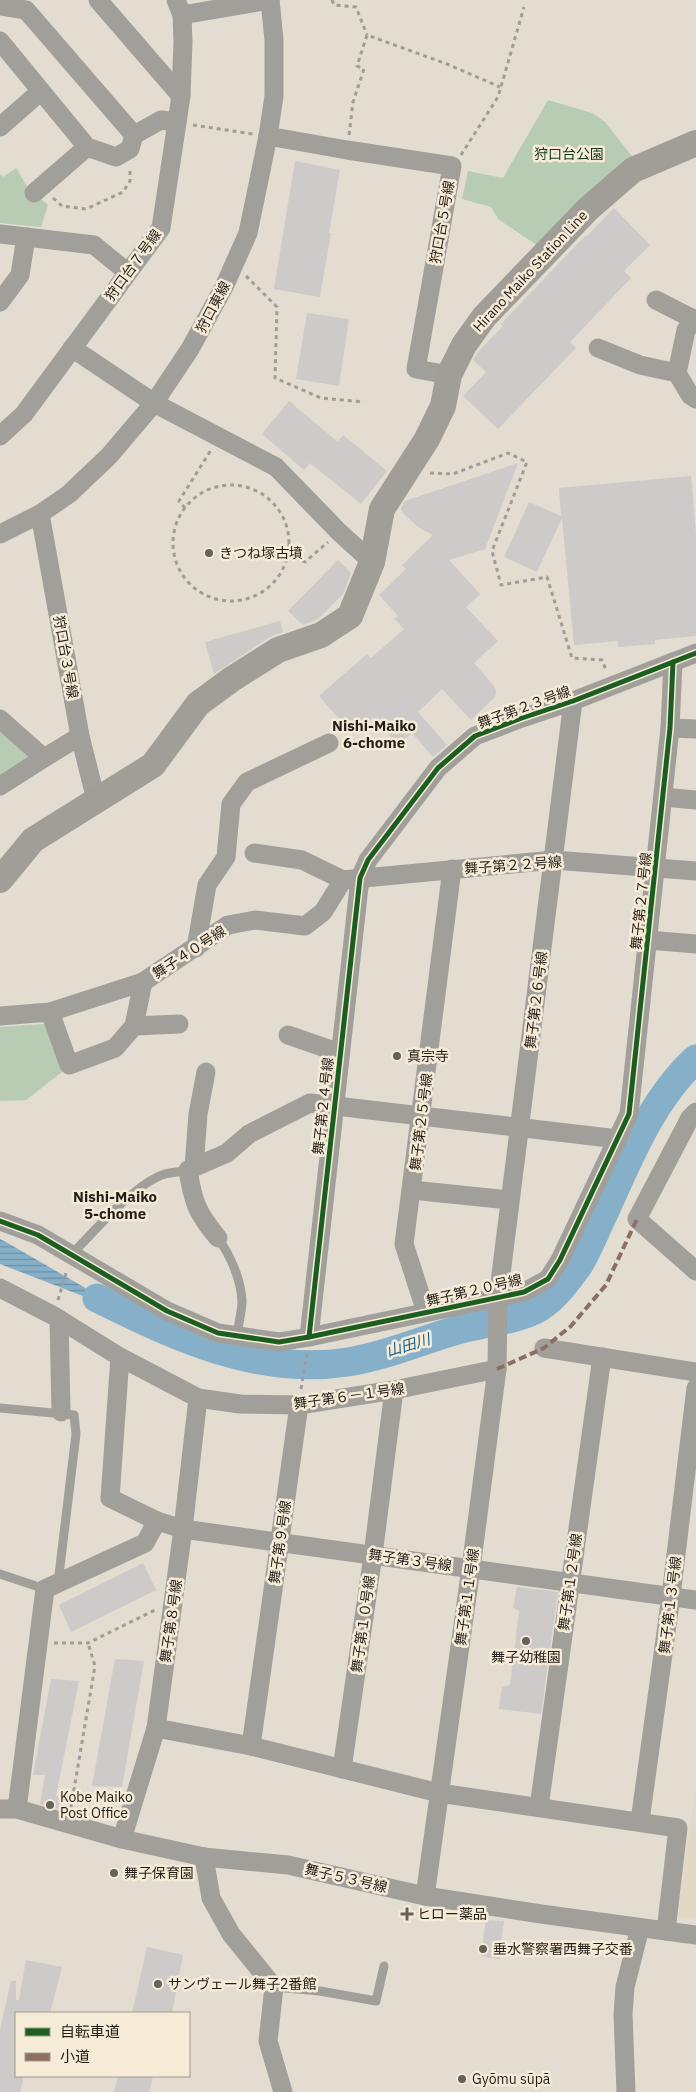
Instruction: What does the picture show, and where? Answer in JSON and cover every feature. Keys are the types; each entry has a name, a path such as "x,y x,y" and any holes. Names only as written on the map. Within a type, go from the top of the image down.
{"main road":[{"name":"Hirano Maiko Station Line","path":"0,880 32,840 153,765 198,704 232,678 278,650 321,635 350,616 372,562 382,509 427,439 442,406 449,375 464,345 484,317 588,209 633,170 696,143"}],"street":[{"path":"98,0 181,96"},
{"path":"179,8 270,0"},
{"name":"狩口東線","path":"0,534 40,514 69,494 110,456 154,403 190,349 235,265 248,233 268,136 274,96 274,40 270,0"},
{"path":"0,6 26,10 132,142"},
{"name":"狩口台７号線","path":"0,436 24,414 127,272 162,228 181,96 184,42 179,8"},
{"path":"0,40 87,147 116,157 161,120 177,122"},
{"path":"0,127 41,91"},
{"name":"狩口台５号線","path":"268,136 452,166 416,369 449,375"},
{"path":"37,191 87,147"},
{"path":"0,234 94,245 127,272"},
{"path":"0,302 20,275 26,237"},
{"path":"656,300 696,319 686,330 676,373"},
{"path":"72,348 154,403 276,467 339,532 372,562"},
{"path":"598,348 640,365 676,373 690,395 696,399"},
{"name":"狩口台３号線","path":"40,514 80,736 96,800"},
{"name":"舞子第２３号線","path":"352,879 438,768 475,736 519,718 573,701 696,653"},
{"name":"舞子第２７号線","path":"618,1139 629,1114 670,728 673,662"},
{"name":"舞子第２６号線","path":"498,1298 573,701"},
{"path":"0,719 44,758"},
{"path":"670,728 696,729"},
{"path":"0,786 80,736"},
{"path":"196,948 207,886 226,857 231,804 247,782 330,743"},
{"path":"663,797 696,800"},
{"path":"254,853 302,860 352,879"},
{"name":"舞子第２２号線","path":"352,879 554,860 696,871"},
{"name":"舞子第２５号線","path":"426,1312 404,1244 452,869"},
{"name":"舞子４０号線","path":"0,1016 50,1012 142,982 228,926 255,920 305,926 323,912 352,879"},
{"name":"舞子第２４号線","path":"309,1337 340,1053 352,879"},
{"path":"648,940 696,944"},
{"path":"50,1012 69,1065 115,1048 134,1026 142,982"},
{"path":"134,1026 179,1024"},
{"path":"288,1035 340,1053"},
{"path":"206,1072 191,1169 193,1200 203,1220 218,1238"},
{"path":"191,1169 227,1153 249,1134 310,1103 618,1139"},
{"path":"696,1112 690,1118 637,1219 696,1270"},
{"name":"舞子第２０号線","path":"0,1221 38,1236 167,1310 218,1334 279,1342 524,1292 548,1279 560,1260 618,1139"},
{"path":"412,1190 510,1200"},
{"name":"舞子第６－１号線","path":"0,1288 57,1318 120,1357 198,1398 240,1404 299,1405 394,1390 497,1369"},
{"name":"舞子第１１号線","path":"425,1896 497,1369 498,1298"},
{"path":"57,1318 62,1412"},
{"path":"544,1348 696,1372"},
{"name":"舞子第３号線","path":"120,1357 110,1498 157,1521 183,1530 696,1600"},
{"name":"舞子第１２号線","path":"539,1807 602,1357"},
{"name":"舞子第１３号線","path":"640,1821 671,1596 696,1388"},
{"name":"舞子第１０号線","path":"342,1769 373,1555 394,1390"},
{"name":"舞子第８号線","path":"122,1839 156,1728 183,1530 198,1398"},
{"name":"舞子第９号線","path":"251,1746 299,1405"},
{"path":"8,1809 38,1643 51,1586 145,1543 157,1521"},
{"path":"156,1728 251,1746 439,1793 678,1828 666,1931"},
{"name":"舞子５３号線","path":"8,1809 122,1839 204,1857 288,1865 425,1896 696,1935"},
{"path":"204,1857 211,1898 227,1927 274,1987 268,2041 283,2092"},
{"path":"626,2092 623,2014 625,1986 640,1928"}],"lane":[{"path":"71,1255 124,1201 145,1185 164,1175 191,1169"},
{"path":"218,1238 228,1252 242,1301 237,1336"},
{"path":"0,1408 62,1412 74,1415 76,1434 51,1586 0,1574"},
{"path":"274,1987 320,1991 376,2001 384,1966"}],"path":[{"path":"332,0 334,5 356,6 367,35 356,66 364,68 353,102 347,150"},
{"path":"452,166 470,143 498,97 524,7"},
{"path":"367,35 447,64 500,87"},
{"path":"177,122 268,136"},
{"path":"37,191 62,206 86,209 123,192 130,181 132,142"},
{"path":"235,265 277,307 275,378 321,398 364,402"},
{"path":"186,508 179,501 218,437"},
{"path":"407,471 453,474 508,453 527,462 492,551 501,585 547,577 572,658 602,660 612,686"},
{"path":"240,484 257,488 276,503 284,522 290,545 288,554 287,564 277,581 263,591 244,599 212,598 195,588 182,576 172,550 174,526 186,508 200,494 220,485 240,484"},
{"path":"288,554 305,562 339,532"},
{"path":"57,1318 71,1255"},
{"path":"299,1405 309,1337"},
{"path":"38,1643 88,1644 173,1601"},
{"path":"68,1824 95,1666 88,1644"}],"shaded area":[{"path":"696,1786 696,1918 678,1916"}],"green space":[{"name":"狩口台公園","path":"548,100 592,113 605,122 635,160 541,248 498,219 491,207 462,199 468,171 503,178"},
{"path":"16,168 28,188 48,205 41,227 0,223 0,174 3,177"},
{"path":"0,726 34,757 0,778"},
{"path":"44,1024 62,1072 26,1100 0,1101 0,1027"}],"water":[{"path":"0,1239 6,1242 132,1315 0,1264"}],"building":[{"path":"295,161 340,170 320,297 274,289"},
{"path":"614,208 650,245 624,271 631,278 570,342 576,348 498,429 463,396 486,372 473,360 477,353 503,326 501,324"},
{"path":"307,313 349,319 339,386 296,379"},
{"path":"289,401 338,442 343,435 387,471 361,504 310,463 304,470 262,434"},
{"path":"518,463 485,549 449,560 480,594 466,607 498,641 474,663 494,686 496,691 495,697 471,720 442,689 418,712 447,745 433,757 412,733 398,745 373,717 353,735 319,696 367,654 371,658 404,629 394,619 398,616 379,595 406,569 402,565 433,535 418,527 403,513 401,508 405,501"},
{"path":"691,476 696,533 696,636 655,640 655,644 618,647 618,641 574,645 562,518 537,572 504,557 529,502 561,516 559,488"},
{"path":"338,560 351,573 343,594 318,619 303,625 288,611"},
{"path":"280,621 283,632 270,637 214,674 205,642"},
{"path":"143,1563 156,1590 71,1632 59,1605"},
{"path":"517,1587 558,1592 541,1714 499,1709 502,1687 510,1685 519,1611 513,1608"},
{"path":"115,1659 144,1661 122,1787 92,1786"},
{"path":"51,1679 79,1681 56,1796 69,1799 66,1811 40,1804 45,1775 33,1775"},
{"path":"486,1920 504,1921 499,1959 481,1956"},
{"name":"サンヴェール舞子2番館","path":"147,1947 183,1955 172,2012 132,2012"},
{"path":"26,1960 62,1967 50,2012 15,2012 15,2077 24,2077 20,2092 0,2092 0,2029 11,1981 16,1981 16,2000 19,2000"},
{"path":"118,2077 153,2077 149,2092 114,2092"}],"waterway":[{"name":"山田川","path":"97,1298 187,1339 218,1350 282,1363 315,1365 363,1359 391,1352 461,1329 526,1314 542,1306 553,1296 578,1266 653,1112 680,1075 696,1059"}],"marked path":[{"path":"497,1369 544,1348 571,1326 606,1285 637,1219"}],"cycle path":[{"path":"309,1337 360,878 368,860 438,768 475,736 573,701 696,653"},
{"path":"0,1221 38,1235 167,1311 218,1333 279,1342 524,1292 548,1279 560,1260 629,1114 670,728 673,662"}],"place":[{"name":"きつね塚古墳","path":"209,553"},
{"name":"真宗寺","path":"397,1056"},
{"name":"舞子幼稚園","path":"526,1641"},
{"name":"Kobe Maiko Post Office","path":"50,1805"},
{"name":"舞子保育園","path":"114,1873"},
{"name":"ヒロー薬品","path":"407,1914"},
{"name":"垂水警察署西舞子交番","path":"483,1949"},
{"name":"サンヴェール舞子2番館","path":"158,1984"},
{"name":"Gyōmu sūpā","path":"462,2079"}],"district":[{"name":"Nishi-Maiko 6-chome","path":"374,734"},
{"name":"Nishi-Maiko 5-chome","path":"115,1204"}]}
